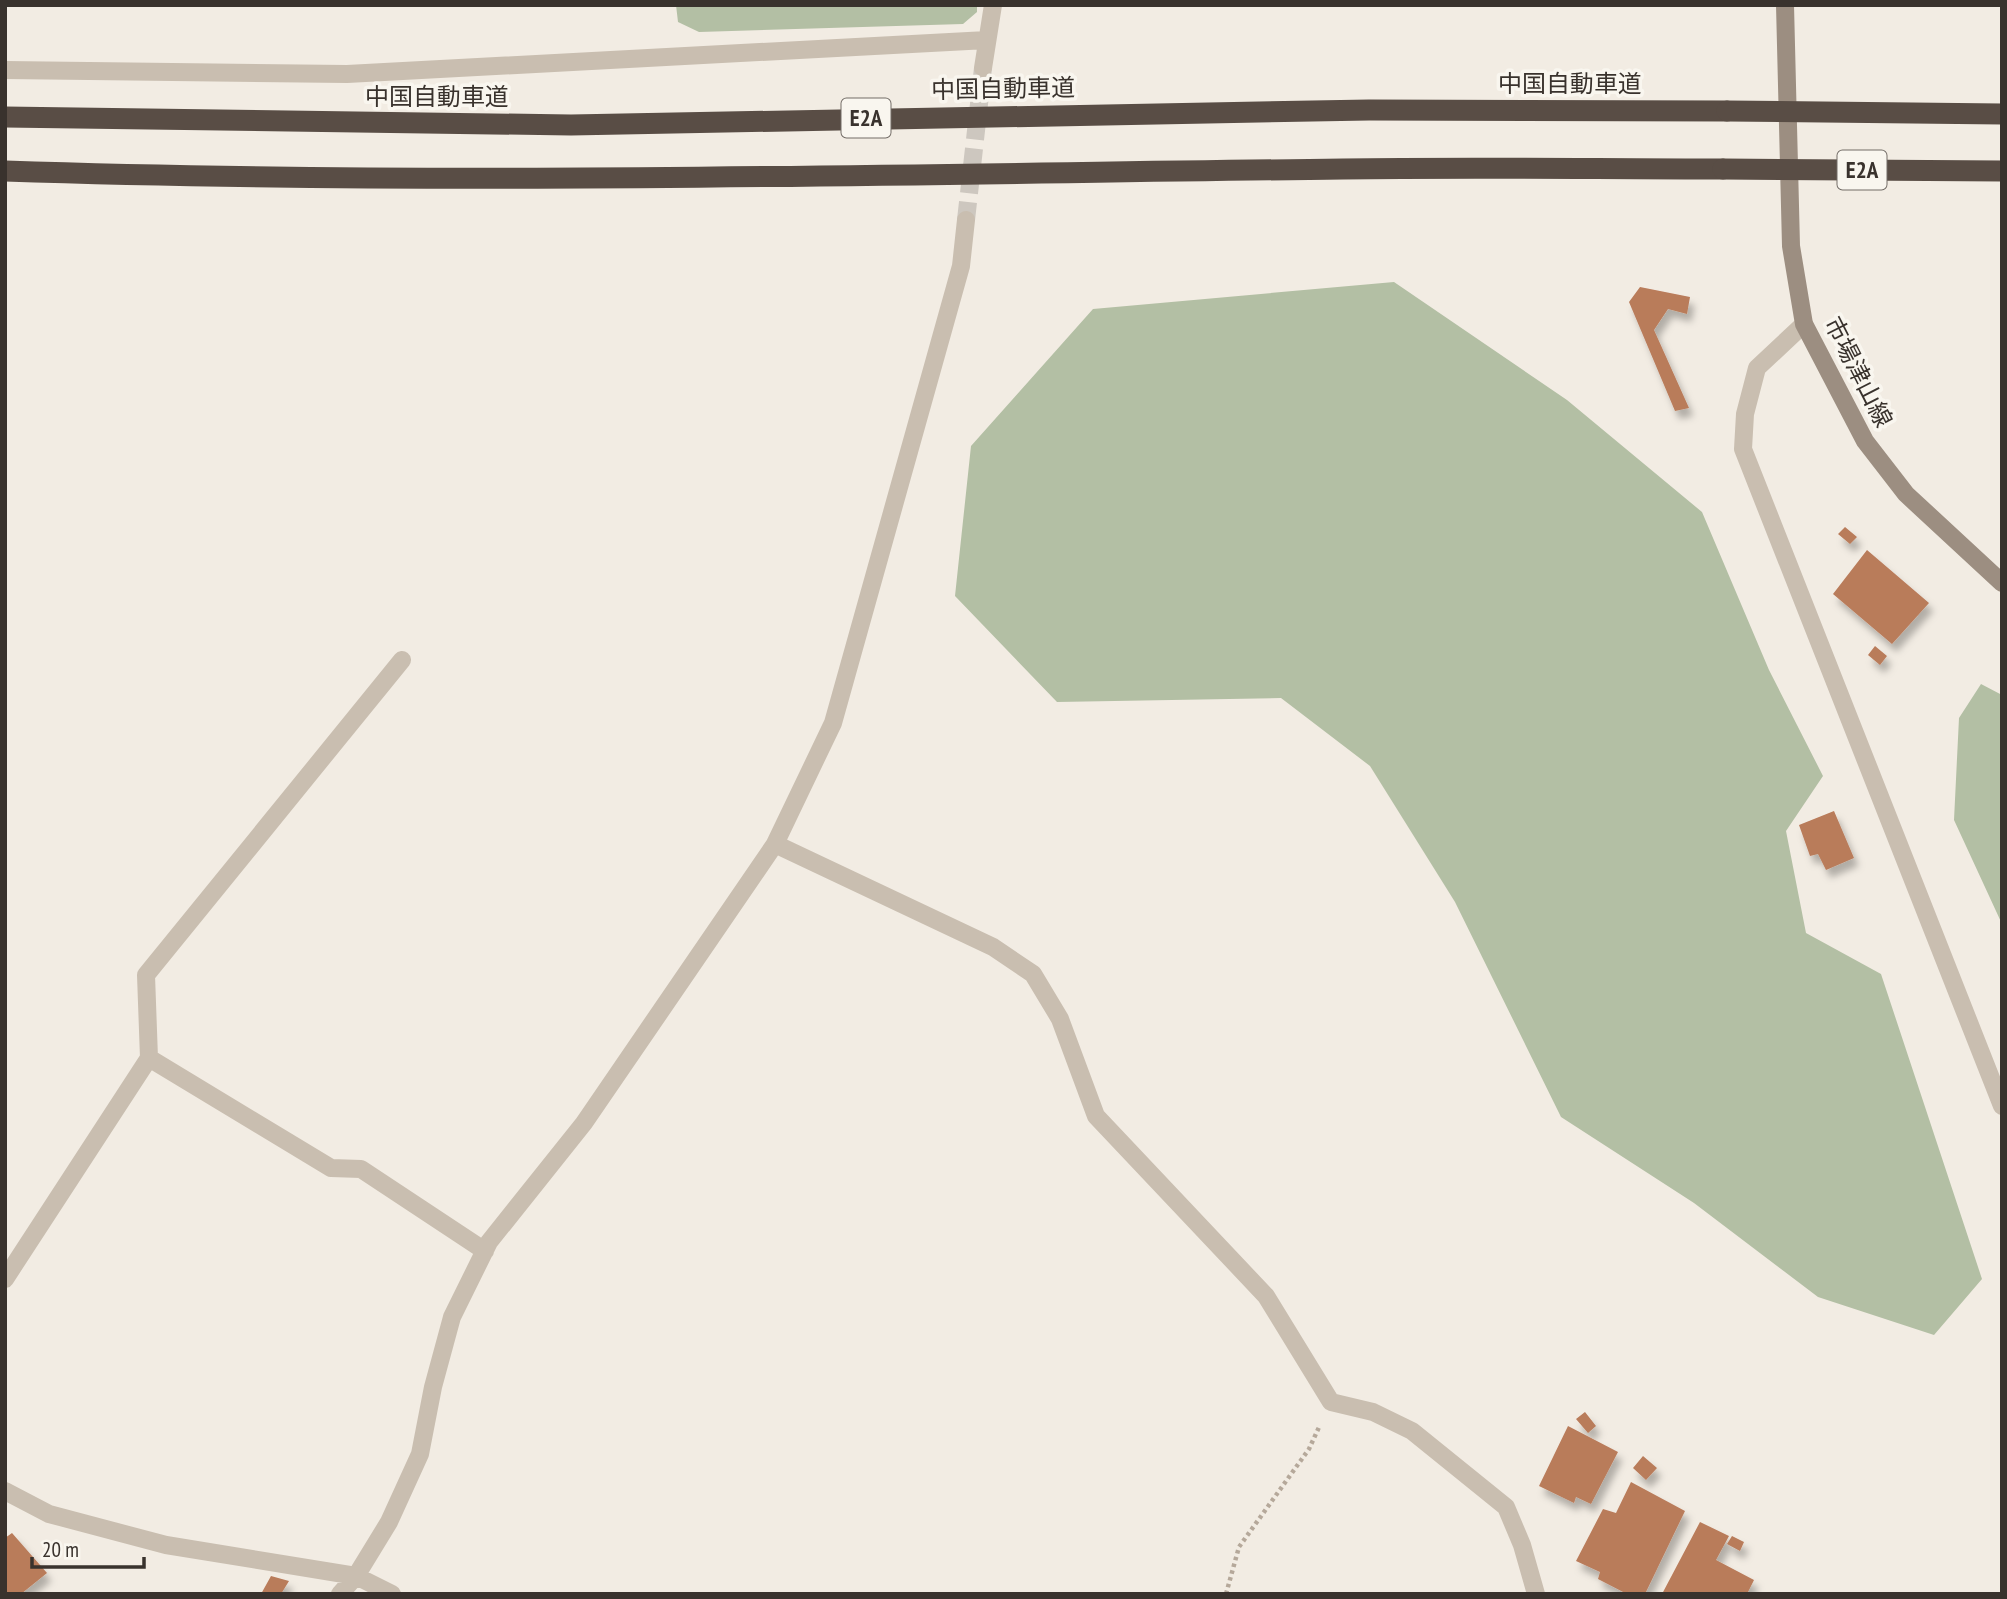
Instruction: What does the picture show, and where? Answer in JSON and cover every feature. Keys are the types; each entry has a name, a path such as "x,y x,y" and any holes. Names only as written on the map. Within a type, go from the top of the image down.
{"highway":[{"name":"中国自動車道","path":"5,117 571,125 1368,110 2002,114"},
{"name":"E2A","path":"5,171 200,178 572,180 1347,169 2002,171"}],"main road":[{"name":"市場津山線","path":"1785,5 1791,246 1804,324 1864,441 1906,494 2002,583"}],"street":[{"path":"984,68 993,5"},
{"path":"5,69 346,74 987,40"},
{"path":"340,1594 356,1576 389,1522 420,1454 433,1387 452,1317 485,1251 584,1123 775,844 833,723 961,267 967,220"},
{"path":"1804,324 1757,368 1745,414 1742,449 2002,1106"},
{"path":"5,1279 149,1058 146,975 402,660"},
{"path":"775,844 993,947 1033,974 1060,1019 1096,1116 1266,1297 1331,1402 1373,1412 1412,1431 1506,1507 1522,1545 1536,1594"},
{"path":"149,1058 331,1168 361,1169 485,1251"},
{"path":"5,1491 49,1514 166,1545 356,1576 392,1594"}],"path":[{"path":"1226,1594 1239,1547 1308,1449 1331,1402"}],"green space":[{"path":"676,5 977,5 977,12 963,24 699,32 678,22"},
{"path":"1394,282 1567,400 1702,512 1769,670 1823,776 1786,831 1806,933 1881,974 1982,1279 1934,1335 1818,1297 1694,1203 1561,1117 1455,902 1370,766 1281,698 1057,702 955,596 971,446 1093,309"},
{"path":"1981,684 2002,695 2002,924 1954,820 1959,718"}],"building":[{"path":"1640,287 1690,297 1687,314 1668,309 1654,330 1689,408 1675,411 1629,302"},
{"path":"1845,527 1857,537 1850,544 1838,534"},
{"path":"1867,550 1929,603 1892,644 1833,594"},
{"path":"1875,646 1887,656 1880,665 1868,655"},
{"path":"1834,811 1854,858 1826,870 1818,854 1810,856 1799,825"},
{"path":"1585,1412 1596,1426 1588,1433 1576,1419"},
{"path":"1568,1426 1618,1452 1591,1504 1576,1497 1574,1503 1539,1486"},
{"path":"1643,1456 1657,1468 1646,1480 1633,1468"},
{"path":"1631,1482 1685,1511 1645,1594 1627,1594 1598,1579 1600,1572 1576,1561 1603,1509 1616,1513"},
{"path":"1700,1522 1729,1536 1716,1560 1754,1580 1747,1594 1662,1594"},
{"path":"12,1533 47,1573 21,1594 5,1594 5,1538"},
{"path":"1732,1536 1744,1542 1740,1551 1727,1544"},
{"path":"271,1576 289,1581 281,1594 261,1594"}],"tunnel":[{"path":"966,220 983,68"}]}
